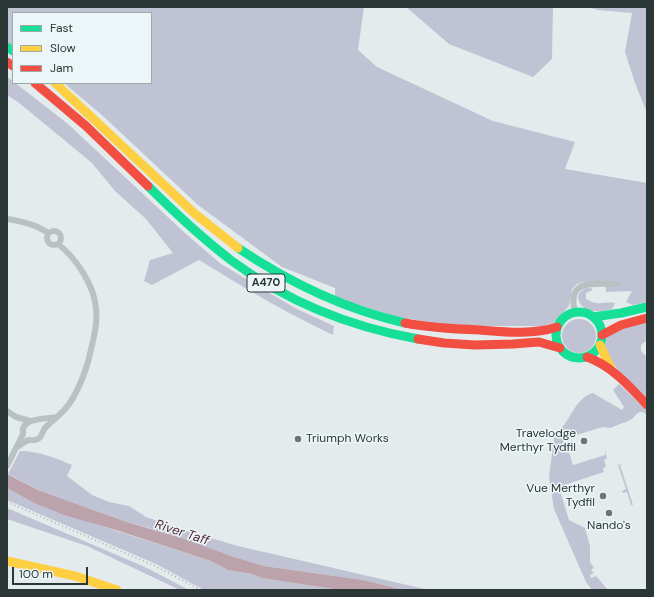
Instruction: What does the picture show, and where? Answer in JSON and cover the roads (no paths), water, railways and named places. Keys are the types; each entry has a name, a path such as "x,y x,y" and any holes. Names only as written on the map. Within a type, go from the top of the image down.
{"main road":[{"name":"A470","path":"36,84 88,128 200,235 232,261 273,288 299,302 349,322 404,336 475,345 542,342 560,348"},
{"name":"A470","path":"56,84 78,102 177,198 216,232 263,264 320,296 366,312 415,325 498,332 545,331 557,327"},
{"path":"593,317 621,314 647,307"},
{"path":"575,312 589,314 599,324 602,335 600,345 594,353 587,357 571,357 564,353 560,348 556,334 557,327 564,318 575,312"},
{"path":"602,335 621,325 647,318"},
{"path":"600,345 612,369"},
{"path":"587,357 612,369 647,405"},
{"path":"7,561 75,576 117,590"}],"street":[{"path":"7,219 35,226 48,233"},
{"path":"48,233 55,231 59,233 61,237 58,244"},
{"path":"42,429 66,408 81,382 92,344 96,318 96,307 86,278 68,251 58,244 54,246 48,243 46,238 48,233"},
{"path":"575,312 575,295 581,286 590,284 617,284"},
{"path":"7,412 40,423 42,429 42,433 38,438 30,440 16,448"},
{"path":"16,416 25,437 30,440"},
{"path":"7,466 23,432 25,424 32,420 57,417"}],"railway":[{"path":"7,502 155,566 201,590"}],"place":[{"name":"Triumph Works","path":"298,439"},
{"name":"Travelodge Merthyr Tydfil","path":"584,441"},
{"name":"Vue Merthyr Tydfil","path":"603,496"},
{"name":"Nando's","path":"609,513"}],"water label":[{"name":"River Taff","path":"182,533"}]}
